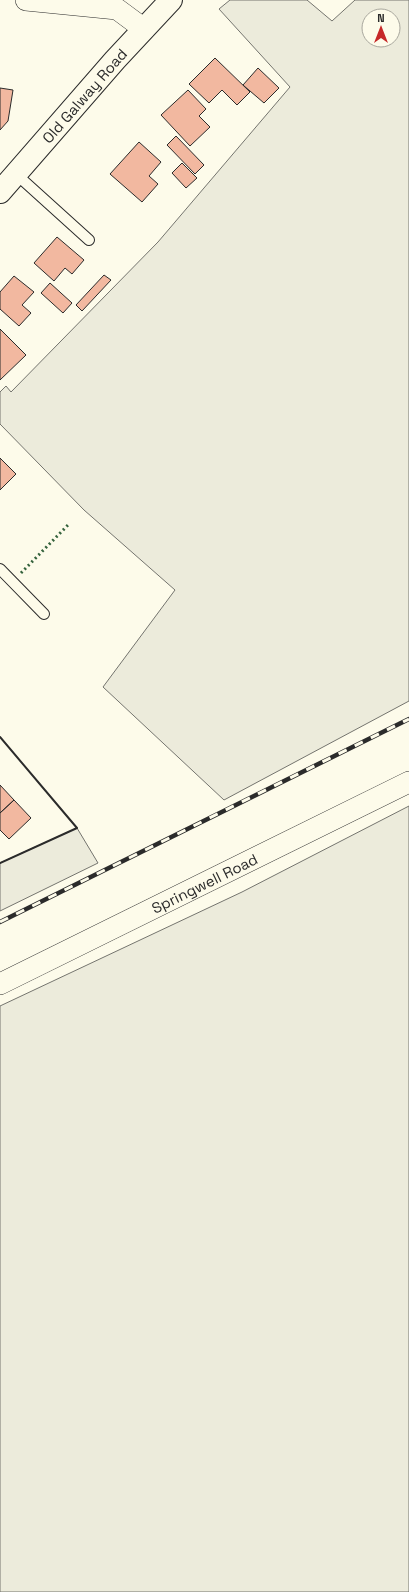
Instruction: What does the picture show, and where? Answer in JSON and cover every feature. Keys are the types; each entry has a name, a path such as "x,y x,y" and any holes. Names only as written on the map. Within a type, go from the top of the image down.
{"main road":[{"name":"Old Galway Road","path":"0,192 171,0"}],"street":[{"path":"26,0 117,9 144,29"},
{"name":"Springwell Road","path":"0,984 409,782"}],"lane":[{"path":"16,174 89,240"},
{"path":"0,569 44,614"}],"shaded area":[{"path":"230,0 307,0 332,21 355,0 409,0 409,701 224,800 103,687 175,590 84,510 0,424 0,392 6,386 11,392 158,242 290,87 219,9"},
{"path":"409,806 409,1592 0,1592 0,1006 242,892"},
{"path":"77,828 98,863 0,911 0,863"}],"building":[{"path":"215,58 250,92 237,105 222,90 209,103 189,84"},
{"path":"258,68 279,88 264,103 243,85"},
{"path":"0,88 13,90 8,121 0,130"},
{"path":"188,90 206,109 199,116 210,127 190,146 161,115"},
{"path":"176,136 204,165 195,174 167,145"},
{"path":"139,142 161,162 149,176 158,184 142,202 110,174"},
{"path":"182,163 197,178 186,188 172,173"},
{"path":"57,237 84,260 72,274 65,268 54,281 34,263"},
{"path":"104,275 111,280 82,311 76,305"},
{"path":"14,276 34,292 22,305 31,313 19,326 0,309 0,292"},
{"path":"50,283 72,303 63,313 41,293"},
{"path":"0,329 26,355 0,380"},
{"path":"0,458 16,474 0,490"},
{"path":"0,785 14,800 0,813"},
{"path":"14,800 31,818 9,839 0,830 0,813"}],"railway":[{"path":"0,922 409,719"}],"hedge":[{"path":"21,573 69,524"}],"wall":[{"path":"0,737 77,828 0,863"}]}
